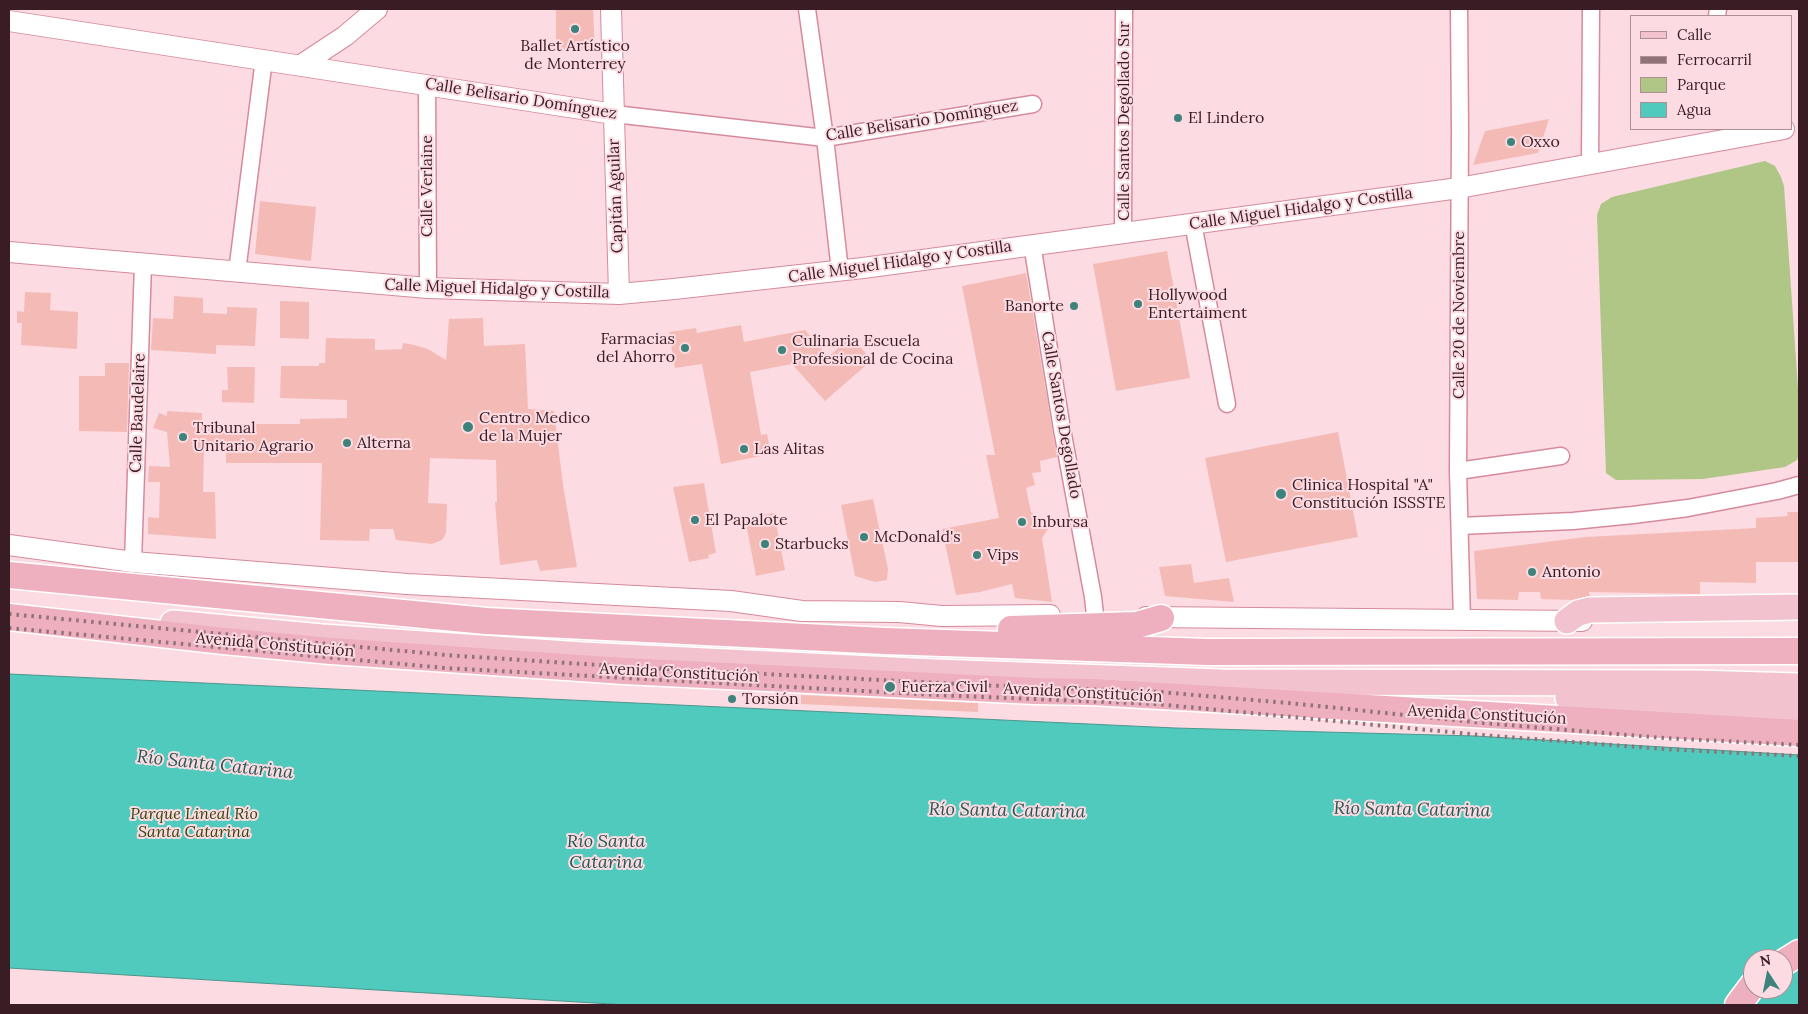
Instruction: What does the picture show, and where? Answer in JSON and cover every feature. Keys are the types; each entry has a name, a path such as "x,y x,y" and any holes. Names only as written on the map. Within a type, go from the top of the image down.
{"highway":[{"path":"9,575 486,621 885,641 1208,652 1799,651"},
{"name":"Avenida Constitución","path":"9,617 331,651 605,670 1034,691 1092,692 1799,733"},
{"path":"885,641 901,633 920,630 1127,626 1161,618"}],"main road":[{"name":"Avenida Constitución","path":"9,605 322,637 582,655 955,673 1222,682 1685,683 1799,686"},
{"path":"1567,621 1578,613 1590,610 1799,607"},
{"path":"1383,683 1549,698 1799,709"}],"street":[{"path":"301,65 345,36 377,9"},
{"name":"Capitán Aguilar","path":"611,9 619,294"},
{"path":"807,9 840,271"},
{"name":"Calle Santos Degollado Sur","path":"1123,232 1124,9"},
{"name":"Calle 20 de Noviembre","path":"1459,9 1458,471 1462,621"},
{"path":"1590,165 1591,9"},
{"name":"Calle Belisario Domínguez","path":"9,21 614,114 824,138 1033,104"},
{"path":"237,272 264,60"},
{"name":"Calle Verlaine","path":"427,85 428,288"},
{"name":"Calle Miguel Hidalgo y Costilla","path":"9,252 428,288 619,294 674,290 840,271 1459,188 1590,165 1715,135 1772,130"},
{"path":"1193,223 1227,404"},
{"name":"Calle Santos Degollado","path":"1032,244 1095,615"},
{"name":"Calle Baudelaire","path":"132,562 143,264"},
{"path":"1458,471 1561,456"},
{"path":"1460,526 1573,521 1633,515 1688,508 1799,485"},
{"path":"9,545 132,562 407,584 731,601 802,611 890,612 942,616 1095,615 1161,618 1462,621 1668,621 1799,618"}],"green space":[{"path":"1765,161 1775,166 1784,186 1799,403 1799,454 1797,460 1785,467 1703,479 1616,480 1606,473 1597,215 1601,204 1612,197"}],"water":[{"name":"Río Santa Catarina","path":"9,674 1175,728 1475,736 1799,755 1799,1005 628,1005 9,968"}],"building":[{"name":"Ballet Artístico de Monterrey","path":"556,9 593,9 595,50 556,50"},
{"name":"Oxxo","path":"1549,119 1538,153 1473,165 1485,131"},
{"path":"260,201 316,207 311,261 255,254"},
{"name":"Hollywood Entertaiment","path":"1167,251 1190,378 1116,391 1093,264"},
{"path":"1026,273 1057,457 1040,461 1041,472 1032,473 1035,485 1026,488 1031,512 1050,526 1042,538 1052,602 1015,598 1012,584 980,592 956,595 942,529 999,518 986,455 995,455 962,286"},
{"path":"25,292 51,293 50,310 78,312 77,349 21,345 22,323 17,323 17,311 24,312"},
{"path":"174,296 203,298 203,313 227,314 227,307 257,308 255,346 216,345 216,354 151,350 153,318 173,319"},
{"path":"280,301 309,302 309,339 280,338"},
{"path":"483,318 484,346 525,344 528,409 554,411 563,485 577,567 540,571 537,560 500,565 495,502 497,502 496,460 430,458 428,503 447,504 446,533 442,540 432,544 396,540 393,529 370,529 369,541 320,540 322,463 226,463 226,448 204,448 203,492 215,492 216,539 148,534 148,517 159,518 160,482 148,482 149,466 170,467 167,432 153,428 159,413 167,416 167,411 202,413 202,426 225,428 225,424 300,424 300,419 347,418 347,400 280,398 281,366 319,366 319,363 325,363 326,338 375,339 375,350 402,349 403,343 410,344 428,349 446,360 449,319"},
{"path":"741,325 744,342 805,330 828,357 851,337 872,360 825,401 792,364 750,372 761,435 767,434 771,454 721,464 702,364 675,368 669,332 696,328 697,333"},
{"path":"105,363 129,363 127,432 79,431 79,376 105,376"},
{"path":"227,367 255,367 254,403 222,402 222,390 228,390"},
{"path":"1338,432 1358,537 1226,562 1205,458"},
{"name":"El Papalote","path":"704,483 716,553 708,555 709,558 689,562 673,487"},
{"name":"McDonald's","path":"873,499 888,569 887,580 875,582 855,576 841,505"},
{"path":"1787,512 1799,512 1799,562 1756,562 1756,583 1700,582 1700,594 1589,592 1590,596 1572,600 1541,599 1540,592 1519,592 1518,600 1477,599 1474,551 1586,537 1756,528 1756,518 1788,516"},
{"name":"Starbucks","path":"774,513 785,570 756,576 745,518"},
{"path":"1191,564 1194,583 1229,578 1234,602 1165,596 1159,567"},
{"path":"801,695 978,703 978,712 801,704"}],"railway":[{"path":"9,614 446,655 628,667 978,685 1160,692 1664,738 1799,745"},
{"path":"9,628 445,668 936,695 1156,704 1481,735 1664,749 1799,756"}],"place":[{"name":"Ballet Artístico de Monterrey","path":"575,29"},
{"name":"El Lindero","path":"1178,118"},
{"name":"Oxxo","path":"1511,142"},
{"name":"Hollywood Entertaiment","path":"1138,304"},
{"name":"Banorte","path":"1074,306"},
{"name":"Farmacias del Ahorro","path":"685,348"},
{"name":"Culinaria Escuela Profesional de Cocina","path":"782,350"},
{"name":"Centro Medico de la Mujer","path":"468,427"},
{"name":"Tribunal Unitario Agrario","path":"183,437"},
{"name":"Alterna","path":"347,443"},
{"name":"Las Alitas","path":"744,449"},
{"name":"Clinica Hospital \"A\" Constitución ISSSTE","path":"1281,494"},
{"name":"El Papalote","path":"695,520"},
{"name":"Inbursa","path":"1022,522"},
{"name":"McDonald's","path":"864,537"},
{"name":"Starbucks","path":"765,544"},
{"name":"Vips","path":"977,555"},
{"name":"Antonio","path":"1532,572"},
{"name":"Fuerza Civil","path":"890,687"},
{"name":"Torsión","path":"732,699"}],"park label":[{"name":"Parque Lineal Río Santa Catarina","path":"194,823"}]}
